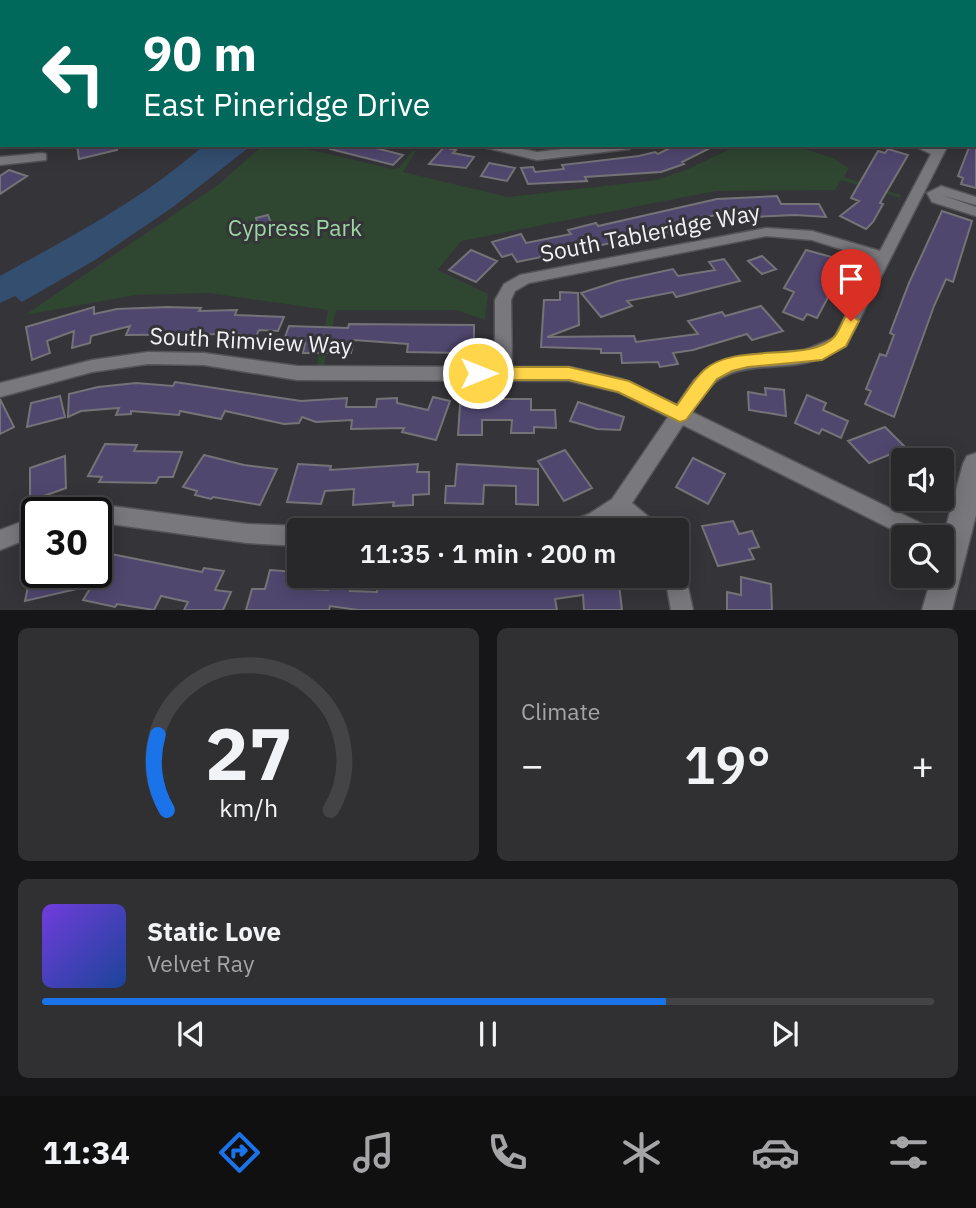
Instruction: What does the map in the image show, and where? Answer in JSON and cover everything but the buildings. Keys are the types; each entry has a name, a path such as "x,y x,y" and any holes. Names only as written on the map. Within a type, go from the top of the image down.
{"street":[{"path":"491,147 537,156 612,147"},
{"path":"600,518 619,505 710,374 727,365 748,360 816,355 840,342 885,258 927,191 941,148"},
{"path":"0,161 42,158"},
{"path":"927,191 941,190 976,201"},
{"path":"927,191 937,199 976,212"},
{"name":"South Tableridge Way","path":"504,373 503,300 509,288 525,279 765,232 805,233 825,237 885,258"},
{"name":"South Rimview Way","path":"0,390 92,366 148,358 204,359 297,373 569,374 622,386 904,525"},
{"path":"954,527 976,464"},
{"path":"619,505 635,518"},
{"path":"112,514 146,517 195,528 287,536"},
{"path":"0,540 21,531"},
{"path":"678,588 682,610"},
{"path":"937,610 940,588"}],"green space":[{"name":"Cypress Park","path":"261,147 299,147 393,169 399,168 412,151 416,151 403,172 508,197 656,180 688,169 734,147 799,147 833,158 849,168 844,177 901,195 900,198 841,180 835,190 716,191 461,241 438,270 488,294 485,320 457,310 336,310 324,365 317,365 328,310 208,293 136,295 25,315 219,184"}],"water":[{"path":"202,147 249,147 173,207 95,260 22,302 15,296 0,303 0,276 132,200"}],"route":[{"path":"478,373 569,374 622,386 680,414 710,374 727,365 748,360 816,355 840,342 851,321"}]}
